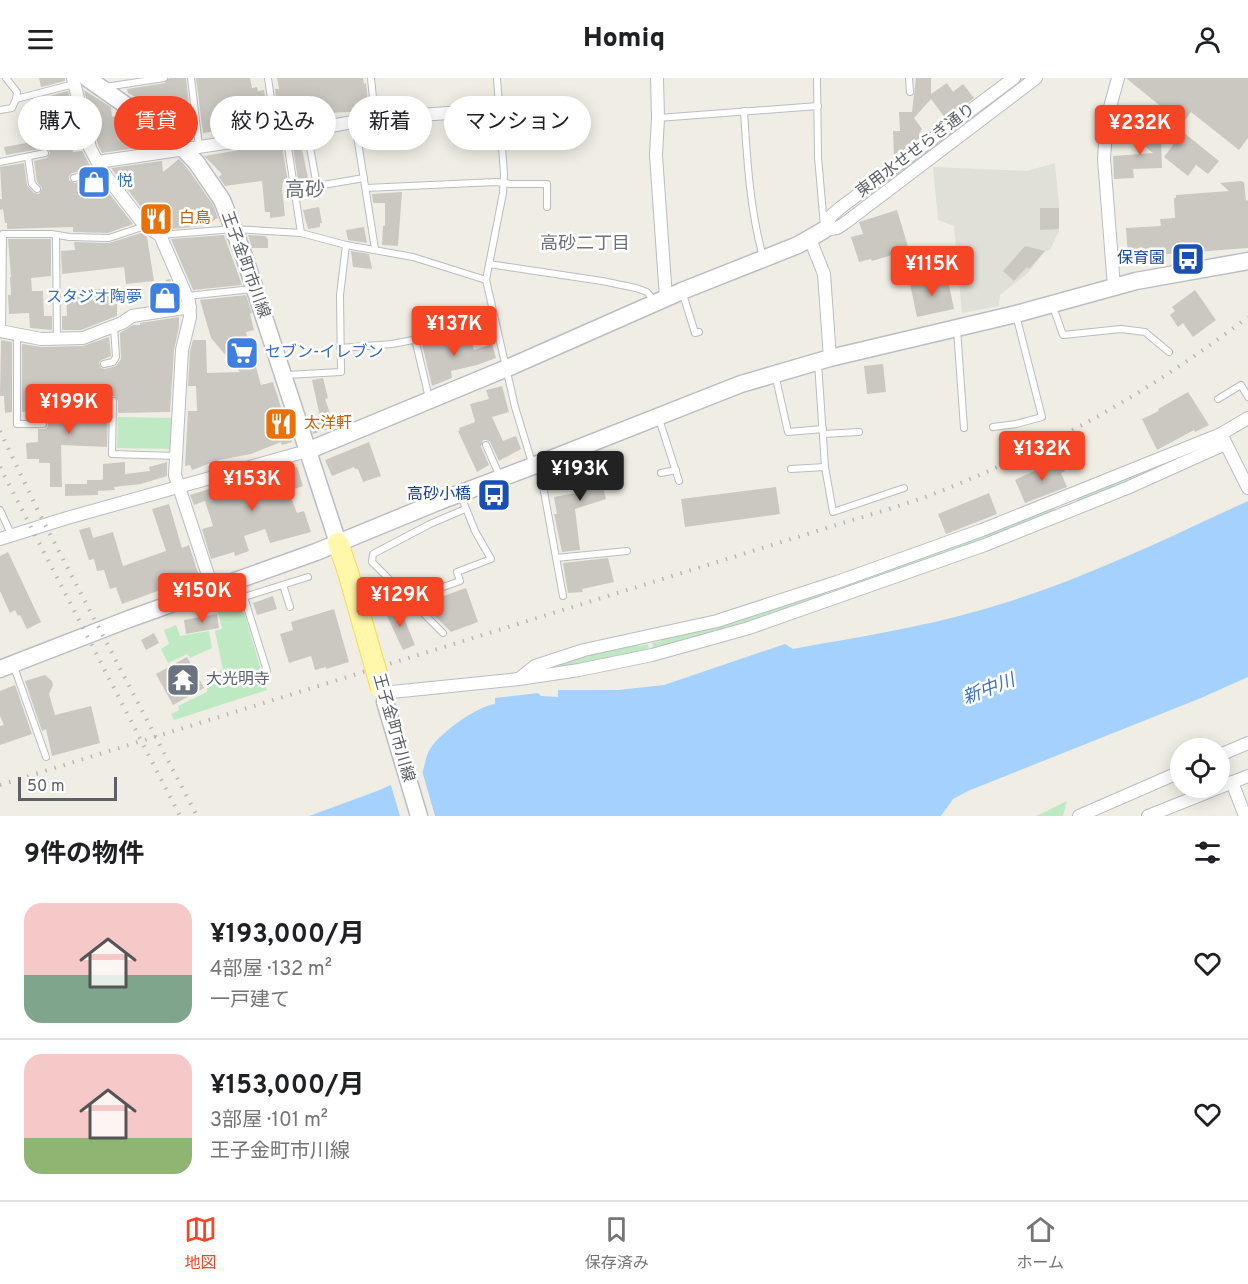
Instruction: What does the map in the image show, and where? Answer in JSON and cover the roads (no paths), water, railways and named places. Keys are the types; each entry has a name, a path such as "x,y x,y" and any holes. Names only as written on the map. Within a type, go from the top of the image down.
{"main road":[{"name":"王子金町市川線","path":"338,543 383,694"}],"street":[{"path":"657,78 656,155 661,301"},
{"name":"東用水せせらぎ通り","path":"824,230 831,216 840,208 1014,78"},
{"path":"6,537 307,451 810,239 824,230 837,228 1036,78"},
{"path":"1114,287 1104,159 1107,118 1118,78"},
{"name":"王子金町市川線","path":"78,80 102,88 114,96"},
{"path":"78,80 87,139 101,167 146,226 160,235 189,302 182,350 175,475 213,590"},
{"path":"101,167 182,150"},
{"name":"王子金町市川線","path":"193,150 222,200 234,229 338,543"},
{"path":"810,239 824,274 824,360"},
{"path":"7,666 338,543 462,501 500,479 741,384 824,360 1016,314 1150,278 1248,261"},
{"path":"1205,269 1248,269"},
{"path":"1,331 57,339 83,338 114,327 132,316 189,302"},
{"path":"383,694 519,679 631,660 749,628 985,545 1127,488 1225,443 1248,418"},
{"path":"1225,443 1248,488"},
{"path":"519,679 535,666 584,650 717,621 844,579 982,530 1112,476 1225,443"},
{"name":"王子金町市川線","path":"383,694 419,816"},
{"path":"1230,751 1248,743"},
{"path":"1079,816 1170,776"},
{"path":"1148,816 1248,776"},
{"path":"1232,783 1245,816"}],"lane":[{"path":"0,110 12,108 16,99 17,92 6,78"},
{"path":"102,88 164,78"},
{"path":"191,78 191,96"},
{"path":"268,78 272,96"},
{"path":"371,78 373,96"},
{"path":"496,96 497,78"},
{"path":"817,78 818,157 824,230"},
{"path":"909,78 910,92"},
{"path":"16,99 78,80"},
{"path":"658,118 818,106"},
{"path":"744,111 746,157 758,240 763,257"},
{"path":"284,150 301,233"},
{"path":"310,150 317,186 364,178"},
{"path":"359,150 375,249"},
{"path":"500,150 504,183 486,280 515,407 536,465 563,596"},
{"path":"0,162 45,153"},
{"path":"28,157 32,184 37,189"},
{"path":"74,178 101,167"},
{"path":"366,188 496,182 547,184 547,207"},
{"path":"1,331 3,234 51,234 109,238 146,226"},
{"path":"160,235 234,229 301,233 346,245 413,257 486,280"},
{"path":"56,236 57,339"},
{"path":"282,375 341,372 340,295 346,245"},
{"path":"489,264 636,288 661,301"},
{"path":"189,302 255,289"},
{"path":"682,291 695,333 699,333"},
{"path":"1052,304 1063,335 1121,329 1145,332 1169,352"},
{"path":"993,427 1042,417 1016,314"},
{"path":"340,348 392,344 496,324"},
{"path":"104,363 113,362 116,357 114,327"},
{"path":"957,328 964,428"},
{"path":"17,335 17,424 44,424 44,399 113,401 112,454 177,456"},
{"path":"415,339 430,401"},
{"path":"824,360 825,467 833,512 904,488"},
{"path":"775,374 788,432 859,432"},
{"path":"1218,399 1241,385 1248,397"},
{"path":"658,416 679,481"},
{"path":"486,445 500,479"},
{"path":"791,469 825,467"},
{"path":"661,473 676,470"},
{"path":"409,599 460,581 456,572 491,559 462,501 430,524 373,554 372,562 409,599 443,633"},
{"path":"0,510 6,537"},
{"path":"556,558 627,550"},
{"path":"244,597 308,577"},
{"path":"239,580 267,671"},
{"path":"283,585 290,607"},
{"path":"7,666 46,757"}],"water":[{"name":"新中川","path":"1248,501 1248,677 968,791 953,799 941,816 309,816 423,771 429,751 435,742 469,715 495,704 495,698 538,693 541,696 558,697 558,690 618,690 664,685 785,644 793,649 958,616 1050,588 1083,575"}],"railway":[{"path":"0,785 937,493 1068,433 1178,367 1248,317"},
{"path":"0,431 39,513 197,816"},
{"path":"0,467 180,816"}],"place":[{"name":"悦","path":"94,182"},
{"name":"白鳥","path":"156,219"},
{"name":"保育園","path":"1188,259"},
{"name":"スタジオ陶夢","path":"165,298"},
{"name":"セブン-イレブン","path":"242,353"},
{"name":"太洋軒","path":"281,424"},
{"name":"高砂小橋","path":"494,495"},
{"name":"大光明寺","path":"183,680"}],"district":[{"name":"高砂","path":"305,191"},
{"name":"高砂二丁目","path":"585,244"}]}
